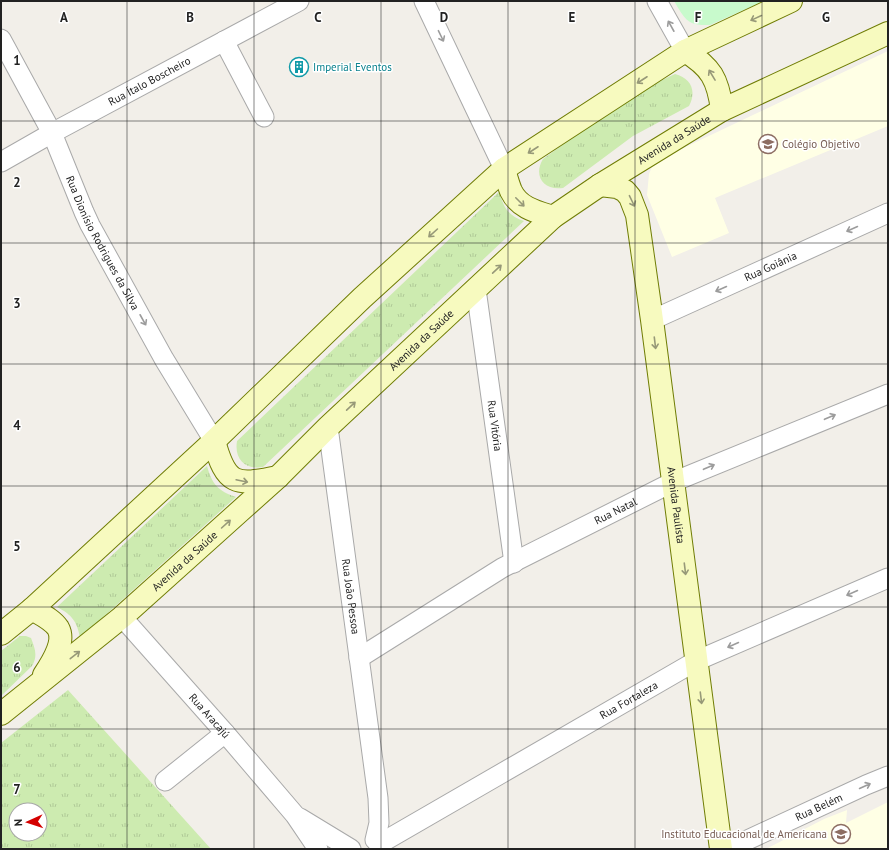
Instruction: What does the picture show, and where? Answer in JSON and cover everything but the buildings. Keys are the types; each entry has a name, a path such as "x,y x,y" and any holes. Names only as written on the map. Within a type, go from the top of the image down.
{"main road":[{"path":"1,634 32,609 214,441 362,298 504,169 686,51 791,1"},
{"name":"Avenida da Saúde","path":"1,714 122,617 278,477 328,427 553,217 600,185 722,110 888,33"},
{"path":"686,51 701,61 712,75 720,92 722,110"},
{"path":"504,169 511,191 521,205 535,212 553,217"},
{"name":"Avenida Paulista","path":"600,185 617,187 624,191 630,196 637,215 721,849"},
{"path":"214,441 220,462 228,475 241,482 254,482 278,477"},
{"path":"32,609 48,619 58,628 60,643 54,660 38,684"}],"street":[{"name":"Rua Ítalo Boscheiro","path":"1,162 52,133 299,1"},
{"path":"424,1 504,169"},
{"path":"657,1 686,51"},
{"name":"Rua Dionísio Rodrigues da Silva","path":"1,39 52,133 84,212 164,359 214,441"},
{"path":"224,41 264,117"},
{"name":"Rua Goiânia","path":"652,320 888,213"},
{"name":"Rua Vitória","path":"476,289 514,563"},
{"name":"Rua Natal","path":"359,658 502,568 673,482 888,394"},
{"name":"Rua João Pessoa","path":"328,427 379,810 379,822 369,845"},
{"name":"Rua Fortaleza","path":"369,845 696,661 888,578"},
{"name":"Rua Aracajú","path":"122,617 225,733 295,815 318,849"},
{"path":"165,781 225,733"},
{"name":"Rua Belém","path":"728,849 888,776"},
{"name":"Rua Aracajú","path":"295,815 369,845"}],"shaded area":[{"name":"Colégio Objetivo","path":"888,51 888,126 715,198 729,233 672,257 647,195 649,174 654,162"},
{"name":"Instituto Educacional de Americana","path":"888,802 888,849 766,849 824,819 847,810 846,823"}],"green space":[{"path":"674,1 764,1 710,25 702,25 691,23 684,17"},
{"path":"675,74 681,76 689,82 691,86 692,95 689,106 633,136 563,188 550,187 542,181 539,171 543,159 632,94"},
{"path":"500,191 502,202 510,214 524,221 263,467 251,467 242,462 237,453 237,441"},
{"path":"207,466 211,478 217,486 236,497 80,638 73,619 57,607"},
{"path":"20,636 31,638 34,645 35,659 32,666 1,696 1,651"},
{"path":"68,690 211,849 1,849 1,743"}],"place":[{"name":"Imperial Eventos","path":"299,67"},
{"name":"Colégio Objetivo","path":"768,144"},
{"name":"Instituto Educacional de Americana","path":"841,834"}]}
